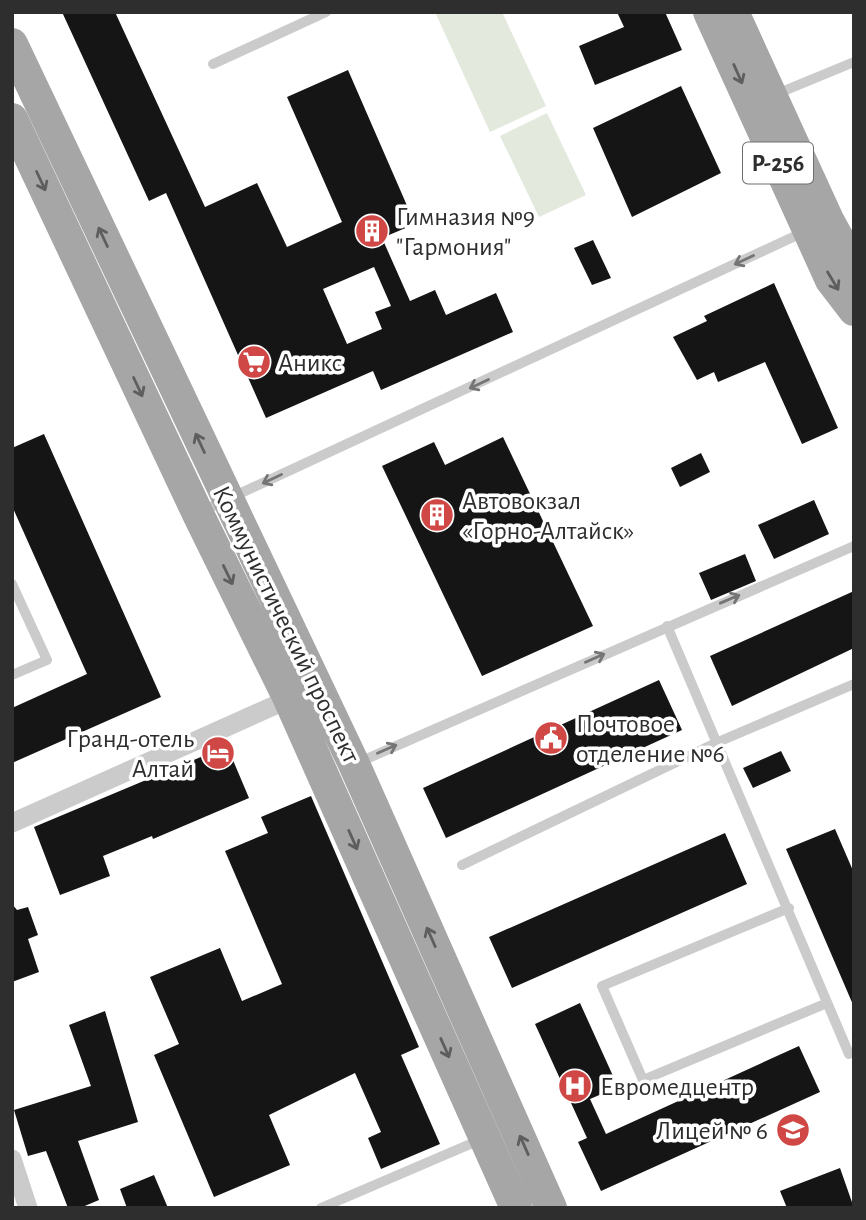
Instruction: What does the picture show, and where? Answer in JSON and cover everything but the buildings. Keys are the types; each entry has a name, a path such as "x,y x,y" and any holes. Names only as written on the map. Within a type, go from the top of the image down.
{"main road":[{"name":"Р-256","path":"709,12 818,225 854,267"},
{"name":"Р-256","path":"733,12 773,95 818,225 831,280 854,310"},
{"name":"Коммунистический проспект","path":"12,44 227,500 340,771 485,1138 516,1208"},
{"name":"Коммунистический проспект","path":"12,119 198,514 289,699 340,771 551,1208"}],"street":[{"path":"12,823 289,699"},
{"path":"12,1159 28,1208"}],"lane":[{"path":"213,64 326,12"},
{"path":"773,95 854,62"},
{"path":"198,514 818,225"},
{"path":"340,771 854,546"},
{"path":"12,584 47,660 12,675"},
{"path":"667,626 849,1054"},
{"path":"462,864 718,742 854,684"},
{"path":"789,908 602,986 643,1080 827,1003"},
{"path":"321,1208 485,1138"}],"shaded area":[{"path":"435,12 502,12 546,106 490,132"},
{"path":"547,113 586,195 539,217 500,136"}],"place":[{"name":"Гимназия №9 \"Гармония\"","path":"372,231"},
{"name":"Аникс","path":"254,362"},
{"name":"Автовокзал «Горно-Алтайск»","path":"437,515"},
{"name":"Почтовое отделение №6","path":"551,738"},
{"name":"Гранд-отель Алтай","path":"218,753"},
{"name":"Евромедцентр","path":"575,1086"},
{"name":"Лицей № 6","path":"793,1130"}]}
